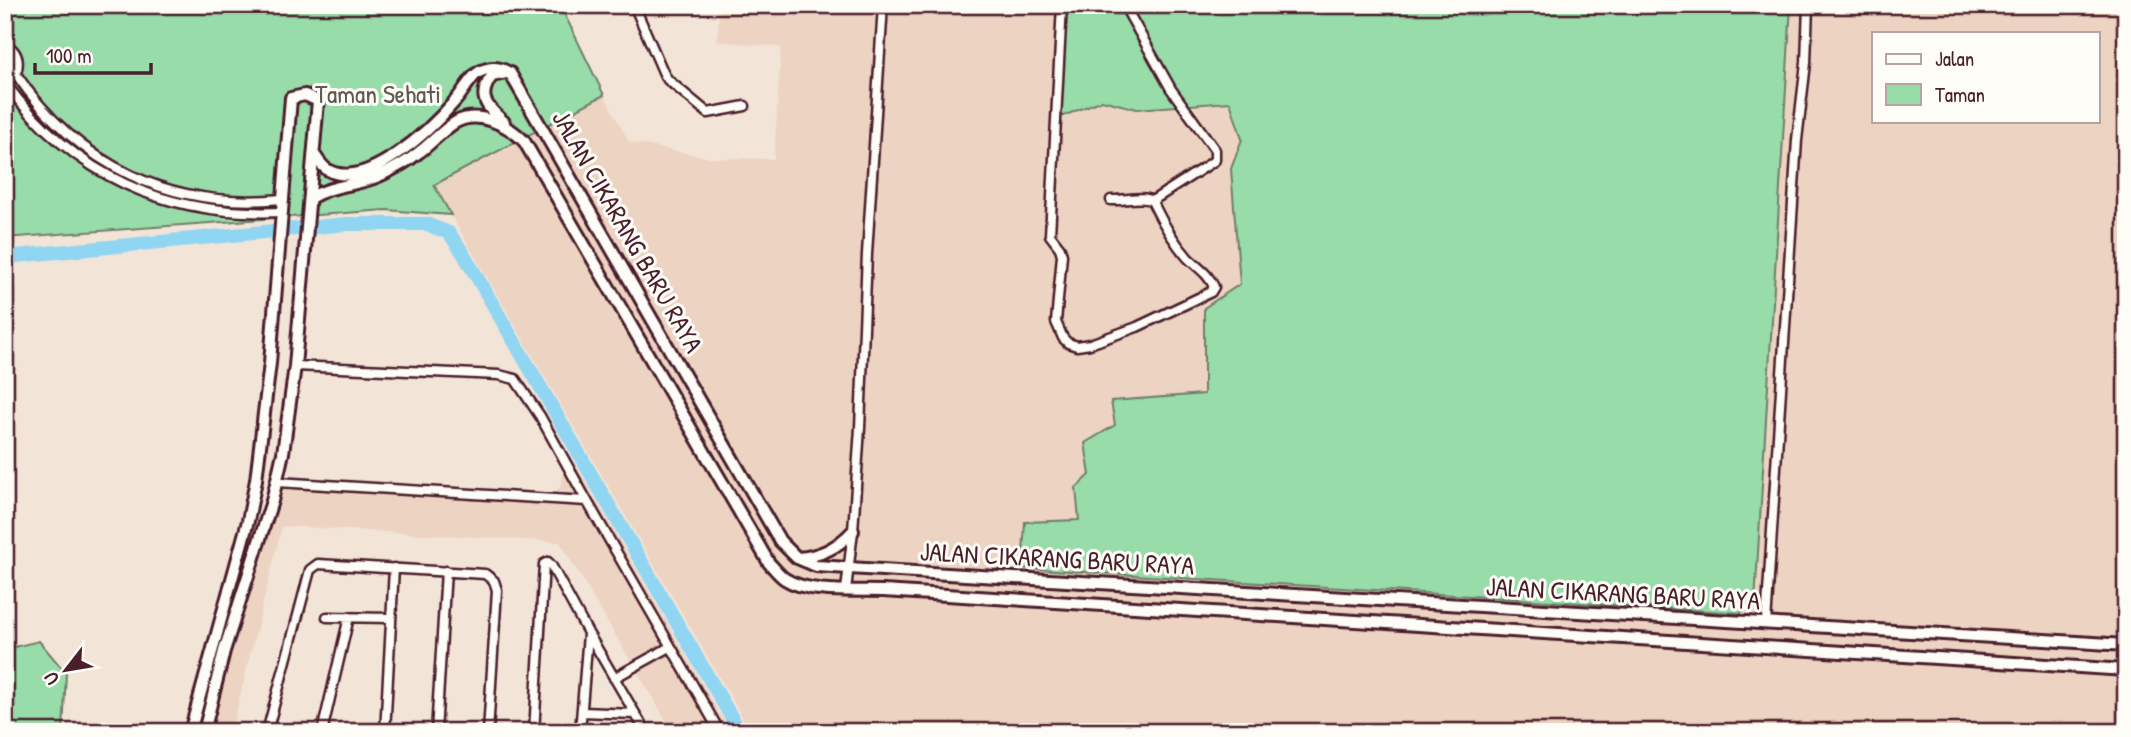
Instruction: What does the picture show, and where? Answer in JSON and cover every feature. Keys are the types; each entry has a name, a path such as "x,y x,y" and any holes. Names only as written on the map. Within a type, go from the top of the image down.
{"main road":[{"path":"314,155 328,170 341,175 360,174 387,161 412,143 455,102 477,73 493,67 510,73"},
{"path":"510,73 492,76 484,93 489,108 512,128"},
{"name":"JALAN CIKARANG BARU RAYA","path":"510,73 780,541 797,558 816,566 2126,645"},
{"path":"190,732 248,521 256,480 270,363 276,259 291,98 312,97 318,101 295,366 277,482 228,640 204,732"},
{"name":"JALAN CIKARANG BARU RAYA","path":"310,198 334,187 357,185 393,170 418,154 456,122 469,118 483,119 512,128 524,141 769,563 784,579 801,585 846,590 2125,670"},
{"path":"797,558 828,551 842,543 853,531"},
{"path":"1500,609 1500,631"}],"street":[{"path":"634,5 668,80 708,113 745,106"},
{"path":"846,590 853,531 883,5"},
{"path":"1062,5 1050,234 1062,251 1056,322 1063,338 1077,346 1136,327 1213,290 1212,282 1190,260 1160,221 1152,201 1143,197 1131,201 1111,200"},
{"path":"1124,5 1171,89 1197,122 1216,155 1211,163 1152,201"},
{"path":"1766,624 1808,5"},
{"path":"5,44 13,48 18,58 16,74 39,106 66,134 94,156 140,180 189,196 240,202 282,199"},
{"path":"16,74 5,82 41,126 87,163 138,191 194,208 242,213 281,212"},
{"path":"295,366 499,375 515,379 540,416 720,732"},
{"path":"277,482 587,501"},
{"path":"534,732 546,563 551,565 646,732"},
{"path":"267,732 312,567 318,564 485,574 494,581 497,590 488,732"},
{"path":"385,732 394,568"},
{"path":"436,732 446,571"},
{"path":"327,617 391,618"},
{"path":"322,732 349,617"},
{"path":"580,732 588,633"},
{"path":"614,678 670,647"},
{"path":"582,712 635,714"}],"shaded area":[{"path":"720,5 2126,5 2126,732 751,732 434,186 604,95 629,142 710,158 774,159 781,47 717,41"},
{"path":"576,465 730,732 673,732 560,542 282,526 231,732 207,732 274,477 554,494 562,484 563,472"}],"green space":[{"name":"Taman Sehati","path":"5,5 560,5 604,95 434,185 451,215 386,210 5,238"},
{"path":"1062,5 1791,5 1755,602 1740,613 1022,568 1025,522 1079,520 1076,488 1090,475 1085,443 1115,425 1111,401 1204,394 1204,308 1240,284 1231,169 1242,139 1230,102 1137,109 1102,100 1054,120"},
{"path":"39,641 66,673 63,732 5,732 5,649"}],"waterway":[{"path":"5,257 347,224 426,224 449,233 740,732"}]}
